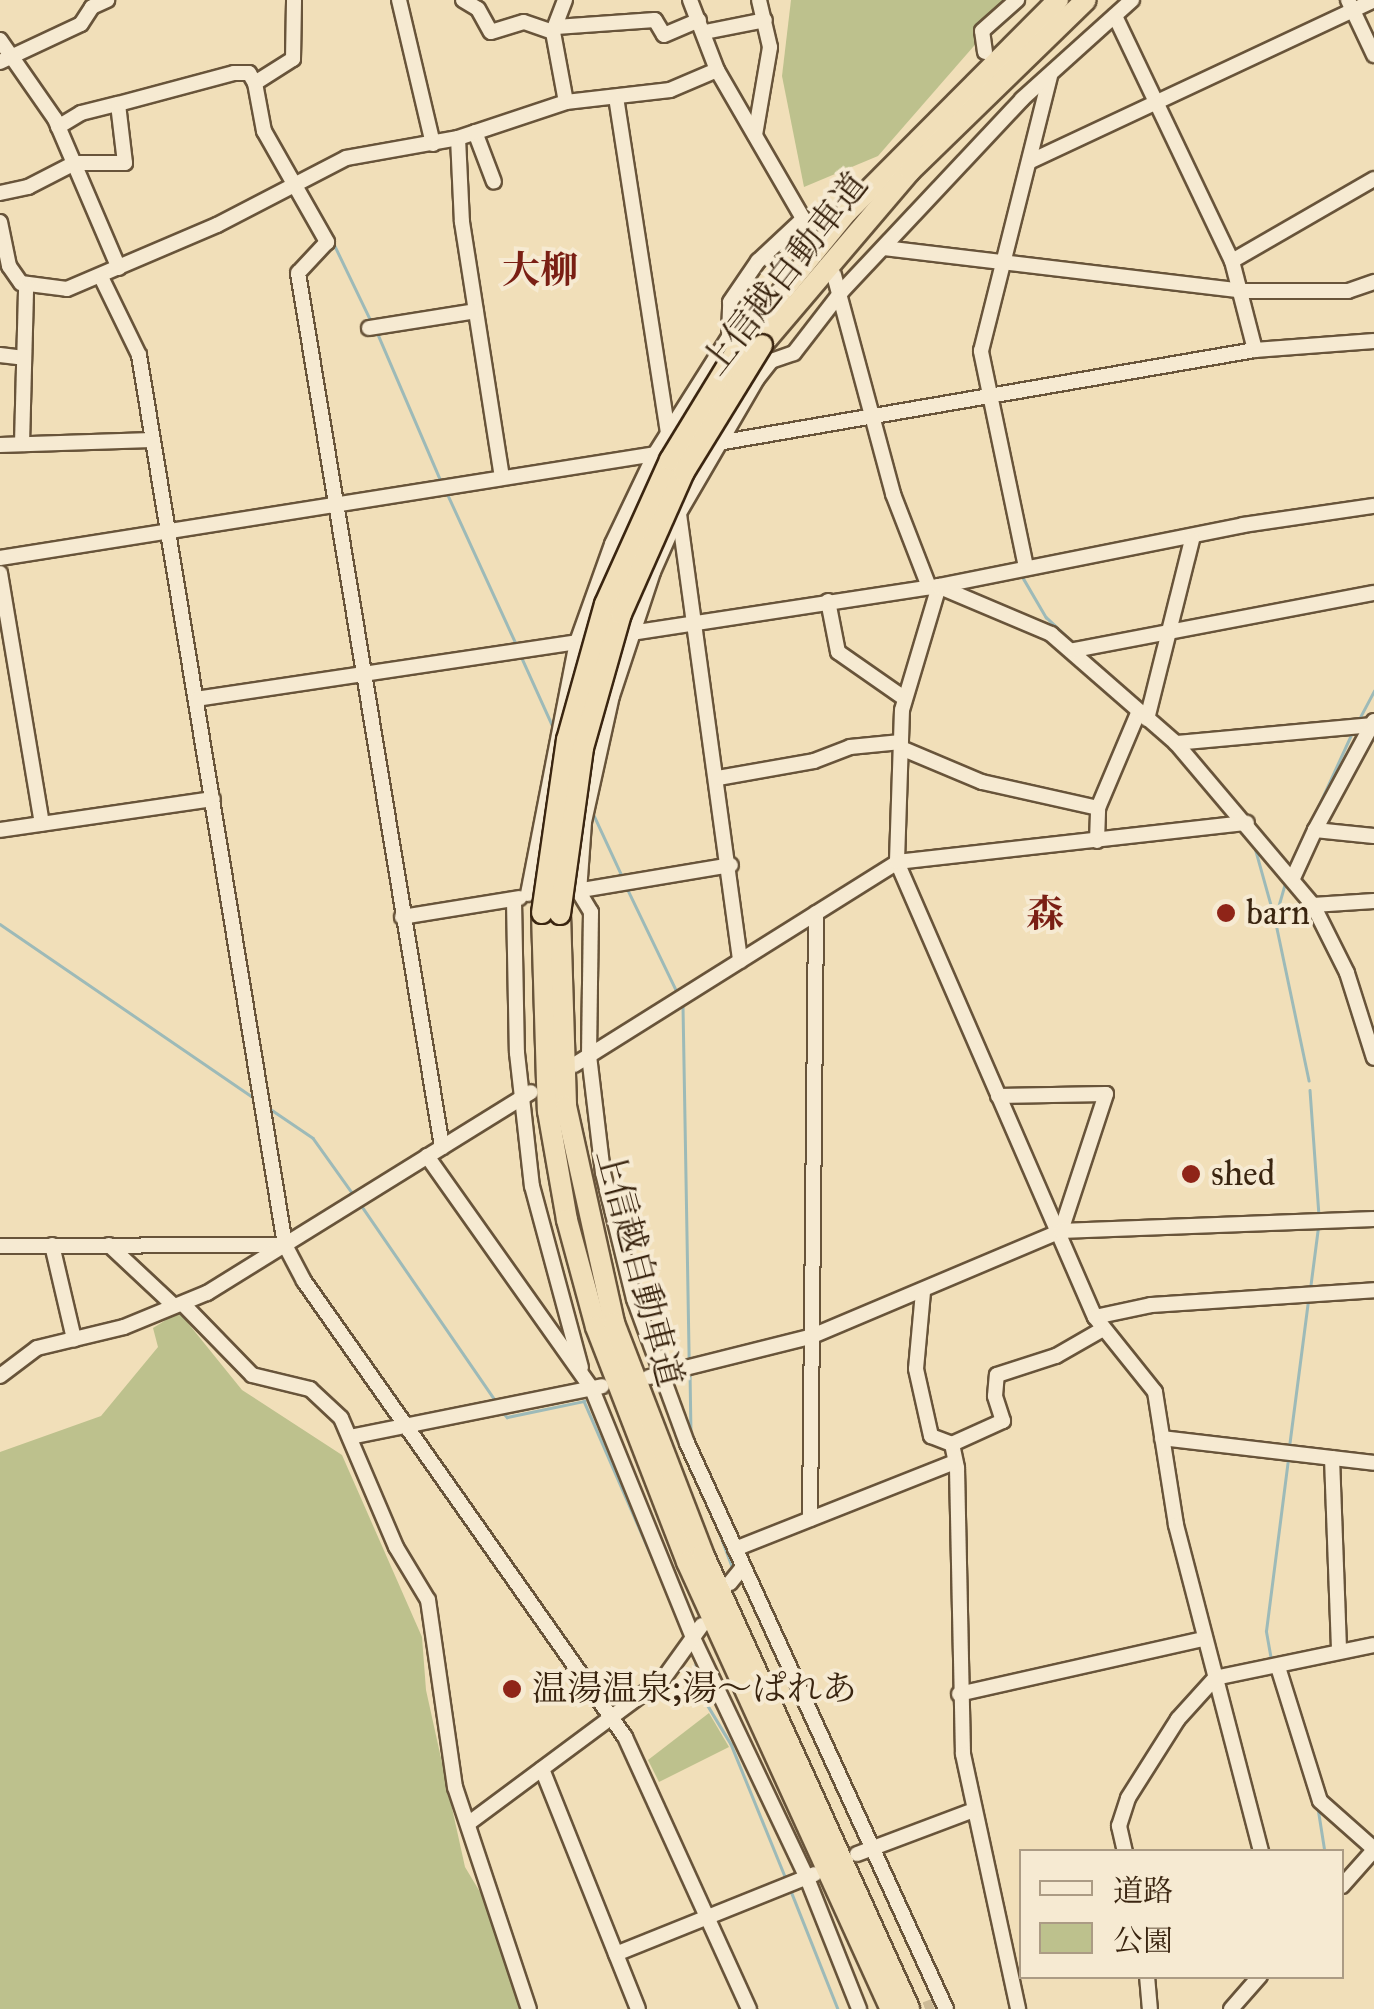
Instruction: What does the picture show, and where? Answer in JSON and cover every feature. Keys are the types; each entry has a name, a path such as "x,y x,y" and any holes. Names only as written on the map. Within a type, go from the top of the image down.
{"highway":[{"name":"上信越自動車道","path":"891,2009 672,1526 596,1327 567,1220 548,1111 551,914 577,778 621,614 684,472 754,341 847,212 1058,0"},
{"name":"上信越自動車道","path":"754,341 910,171 1086,0"},
{"name":"上信越自動車道","path":"551,914 566,1106 614,1323 702,1554 909,2009"}],"street":[{"path":"4,59 81,24 92,7 107,0"},
{"path":"255,83 293,59 294,0"},
{"path":"400,0 433,144"},
{"path":"464,0 478,8 492,32 524,22 554,30 655,20 664,35 702,26 765,20"},
{"path":"565,0 554,30 566,102"},
{"path":"582,1372 532,1186 521,897 577,642 655,454 729,337 730,302 758,262 806,224 717,70 690,0"},
{"path":"754,135 770,47 759,0"},
{"path":"985,52 982,31 1017,0"},
{"path":"940,2006 864,1851 743,1567 655,1376 603,1173 589,1056 591,912 578,892 593,771 631,633 679,513 764,368 794,354 842,291 1019,95 1050,77 1132,0"},
{"path":"1031,160 1350,4 1374,0"},
{"path":"1350,4 1374,56"},
{"path":"1115,16 1232,261 1243,291 1255,350"},
{"path":"0,40 4,59 58,127 119,268"},
{"path":"26,286 67,288 100,277 346,158 458,138 566,102 670,90 717,70"},
{"path":"58,127 80,113 234,73 249,73 255,83 264,130 327,242 298,272 442,1147"},
{"path":"1026,567 981,351 1050,77"},
{"path":"616,97 668,434"},
{"path":"0,193 28,187 75,163 125,163 118,104"},
{"path":"476,132 494,182"},
{"path":"458,138 476,311 502,477"},
{"path":"1232,261 1374,179"},
{"path":"0,222 8,266 26,286 22,444"},
{"path":"884,248 1003,259 1243,291 1348,291 1374,282"},
{"path":"834,275 842,291 872,419 934,587 904,698 897,862 1099,1323 1155,1392 1204,1639 1260,1849"},
{"path":"100,277 138,355 286,1245 407,1426 625,1737 711,1916 749,2009"},
{"path":"369,328 476,311"},
{"path":"718,443 990,399 1255,350 1374,341"},
{"path":"0,355 24,358"},
{"path":"0,445 152,440"},
{"path":"0,558 655,454"},
{"path":"631,633 934,587 1026,567 1192,540 1243,524 1374,506"},
{"path":"679,513 731,865 740,961"},
{"path":"1096,841 1098,808 1143,715 1170,632 1192,540"},
{"path":"0,572 42,824"},
{"path":"934,587 1012,614 1074,650 1176,744 1247,822 1313,905 1346,973 1374,1058"},
{"path":"1074,650 1374,593"},
{"path":"828,601 838,652 904,698"},
{"path":"196,700 577,642"},
{"path":"1176,744 1373,724"},
{"path":"1292,878 1373,724"},
{"path":"718,778 814,762 850,747 901,745 982,782 1098,808"},
{"path":"0,830 213,799"},
{"path":"574,1064 897,862 1247,822"},
{"path":"1315,830 1374,836"},
{"path":"402,917 731,865"},
{"path":"1313,905 1374,901"},
{"path":"810,1519 816,913"},
{"path":"998,1096 1106,1094 1060,1231"},
{"path":"0,1376 37,1348 124,1327 178,1304 286,1245 526,1095"},
{"path":"426,1156 597,1388 698,1632 812,1876 859,2009"},
{"path":"655,1376 810,1336 923,1292 1060,1231 1374,1219"},
{"path":"109,1245 178,1304 252,1376 294,1383 333,1406 396,1547 428,1600 454,1788 529,2009"},
{"path":"0,1246 286,1245"},
{"path":"52,1246 74,1339"},
{"path":"923,1292 916,1369 931,1436 952,1444 1004,1421 995,1396 998,1375 1056,1356 1099,1323 1151,1306 1374,1290"},
{"path":"350,1437 597,1388"},
{"path":"1162,1438 1374,1463"},
{"path":"952,1444 958,1694 974,1810 1018,2009"},
{"path":"1332,1458 1339,1651"},
{"path":"734,1549 955,1462"},
{"path":"730,1584 743,1567"},
{"path":"469,1823 664,1678 698,1632"},
{"path":"958,1694 1204,1639"},
{"path":"1125,1849 1120,1813 1178,1719 1215,1678 1374,1645"},
{"path":"1278,1666 1320,1801 1374,1849 1344,1884"},
{"path":"542,1769 638,2009"},
{"path":"864,1851 974,1810"},
{"path":"616,1954 812,1876"},
{"path":"1147,1979 1150,2009"},
{"path":"1231,2009 1257,1979"}],"green space":[{"path":"791,0 1014,0 878,156 804,187 782,76"},
{"path":"179,1312 242,1390 342,1455 422,1637 426,1690 465,1867 495,1917 531,2009 0,2009 0,1452 101,1416 158,1347 153,1328"},
{"path":"709,1713 729,1747 659,1782 648,1760"}],"waterway":[{"path":"308,194 326,226"},
{"path":"333,242 371,321"},
{"path":"377,332 441,481"},
{"path":"447,493 516,644"},
{"path":"1022,576 1046,617 1075,644"},
{"path":"1087,654 1145,706"},
{"path":"521,656 553,727"},
{"path":"1358,721 1374,691"},
{"path":"1291,866 1352,733"},
{"path":"1213,776 1255,826"},
{"path":"592,811 622,876"},
{"path":"1254,844 1275,919"},
{"path":"1285,885 1275,919 1309,1080"},
{"path":"627,888 678,994"},
{"path":"0,924 254,1098"},
{"path":"683,1006 689,1363"},
{"path":"1310,1090 1319,1215"},
{"path":"269,1108 313,1138 353,1194"},
{"path":"361,1205 495,1400"},
{"path":"1310,1289 1318,1227"},
{"path":"1289,1447 1308,1301"},
{"path":"690,1371 691,1433"},
{"path":"502,1411 507,1417 584,1401 674,1608"},
{"path":"1271,1660 1266,1631 1288,1460"},
{"path":"715,1521 733,1569"},
{"path":"695,1656 699,1691 731,1744 786,1879"},
{"path":"1318,1808 1325,1849"},
{"path":"791,1891 838,2009"}],"tunnel":[{"path":"925,2009 933,2006"}],"place":[{"name":"barn","path":"1226,913"},
{"name":"shed","path":"1191,1174"},
{"name":"温湯温泉;湯〜ぱれあ","path":"512,1689"}],"district":[{"name":"大柳","path":"540,271"},
{"name":"森","path":"1045,915"}]}
